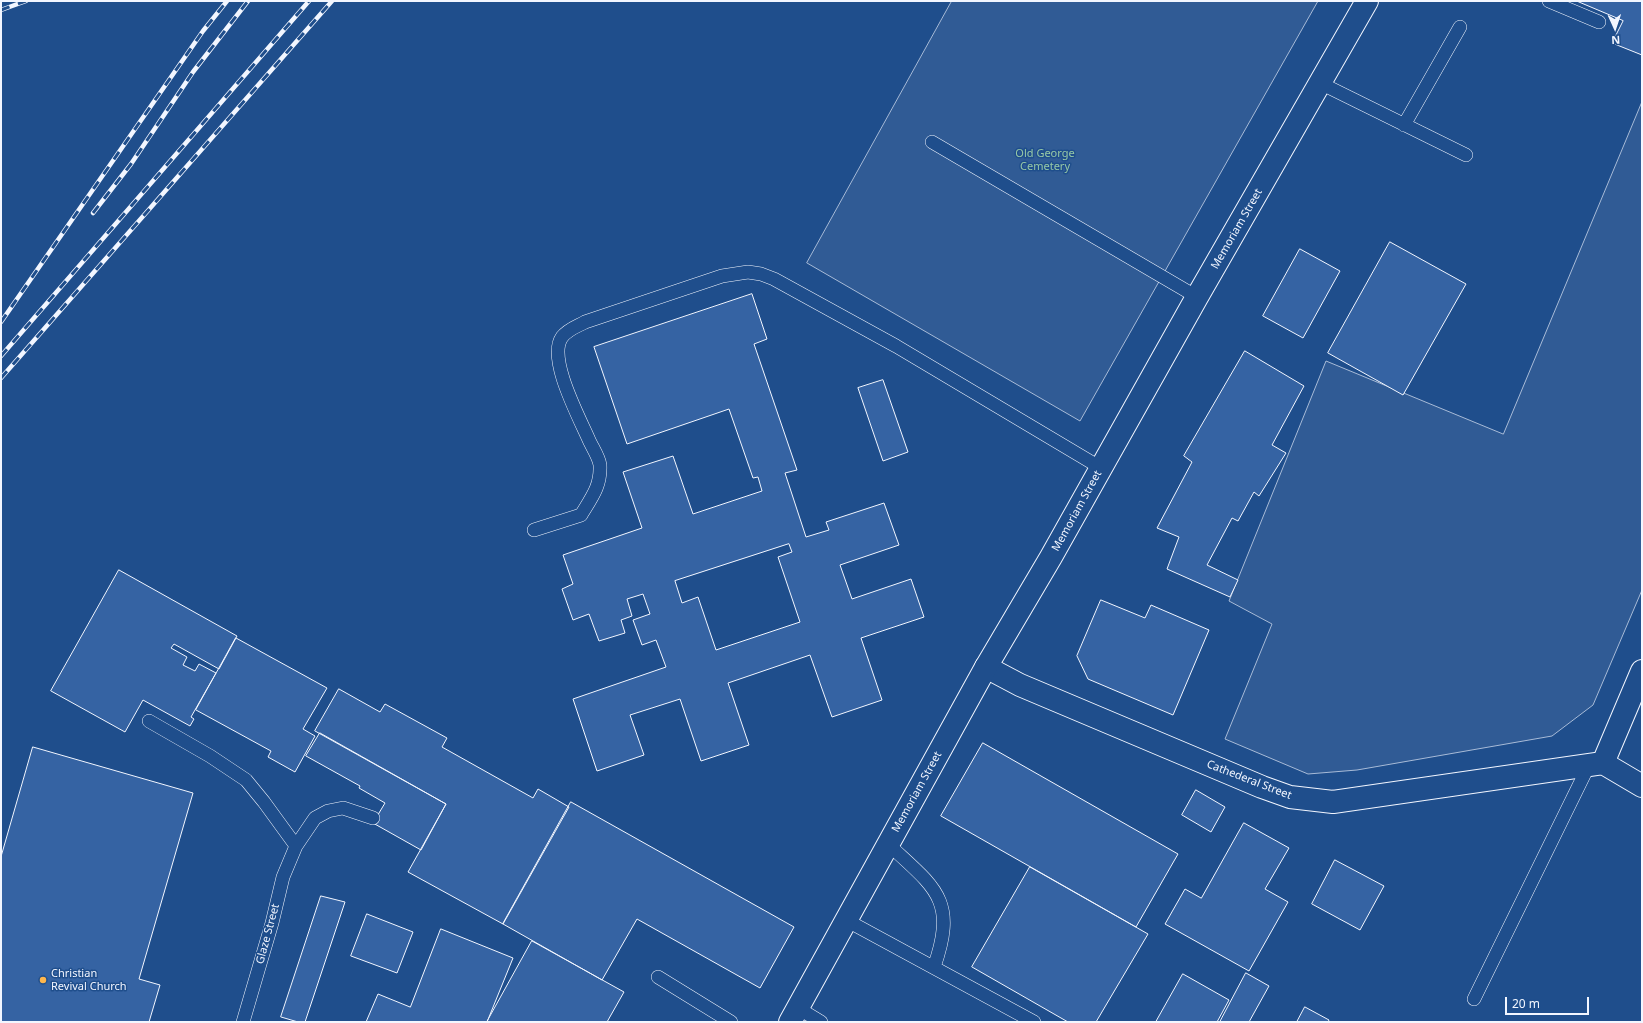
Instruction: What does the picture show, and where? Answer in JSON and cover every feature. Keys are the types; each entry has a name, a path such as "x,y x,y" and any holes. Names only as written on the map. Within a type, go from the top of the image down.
{"street":[{"name":"Memoriam Street","path":"794,1015 986,667 1367,1"},
{"name":"Cathederal Street","path":"986,667 1020,685 1262,787 1290,797 1333,802 1596,764"},
{"path":"1642,671 1596,764 1642,786"}],"lane":[{"path":"1549,1 1599,22"},
{"path":"1404,125 1460,27"},
{"path":"1320,83 1466,155"},
{"path":"932,142 1197,297"},
{"path":"534,530 581,515 599,485 600,463 567,388 558,362 557,350 562,337 570,329 585,322 722,276 736,273 761,274 784,285 896,346 1101,468"},
{"path":"149,721 210,756 246,780 296,846"},
{"path":"1474,999 1596,764"},
{"name":"Glaze Street","path":"243,1022 272,924 283,877 296,846 315,818 328,810 343,808 373,818"},
{"path":"888,844 928,882 940,901 944,929 940,950 934,967"},
{"path":"846,920 1034,1022"},
{"path":"658,978 731,1022"},
{"path":"794,1015 821,1022"}],"shaded area":[{"name":"Old George Cemetery","path":"952,1 1318,1 1080,421 807,263"},
{"path":"1642,102 1642,590 1593,705 1552,736 1357,770 1308,774 1225,739 1272,624 1229,601 1326,361 1503,434"}],"building":[{"path":"1577,1 1642,1 1642,55 1612,43 1623,21"},
{"path":"1390,242 1466,284 1403,395 1328,353"},
{"path":"1300,249 1340,271 1303,338 1263,316"},
{"path":"752,294 767,339 754,344 797,470 785,473 806,537 829,530 826,522 884,503 899,545 840,565 852,599 911,579 924,617 861,638 882,700 832,717 810,655 728,683 749,745 701,761 680,699 630,715 644,755 597,771 573,699 666,667 656,640 642,645 633,620 650,614 643,594 627,599 632,616 621,620 625,633 599,641 589,614 573,620 562,589 573,584 563,555 642,528 623,472 673,456 693,514 762,491 758,477 753,478 729,409 627,444 594,347","holes":["789,544 792,552 778,557 800,622 716,650 698,597 682,603 675,581"]},
{"path":"1245,351 1304,386 1272,445 1286,453 1259,496 1254,492 1238,521 1232,518 1207,565 1238,580 1230,597 1167,569 1179,537 1157,528 1192,462 1184,456"},
{"path":"883,380 908,452 883,461 858,388"},
{"path":"119,570 237,636 219,669 174,644 171,648 187,657 183,665 195,671 199,664 216,673 191,717 194,719 190,726 143,700 125,732 51,691"},
{"path":"1101,600 1145,618 1151,605 1209,630 1173,715 1088,679 1077,656"},
{"path":"236,638 327,688 303,729 315,736 295,772 268,757 271,751 196,710"},
{"path":"339,689 380,712 385,704 447,738 442,747 533,798 538,789 569,807 503,924 408,872 446,804 315,731"},
{"path":"320,733 446,804 421,850 373,823 385,803 359,788 360,786 306,756"},
{"path":"983,743 1178,854 1136,927 941,816"},
{"path":"33,747 193,793 139,979 160,985 149,1022 1,1022 1,857"},
{"path":"1196,790 1225,807 1211,832 1182,815"},
{"path":"571,802 794,927 760,988 637,919 602,980 503,924"},
{"path":"1244,823 1289,848 1265,889 1288,902 1249,971 1165,924 1185,889 1201,898"},
{"path":"1335,860 1384,886 1360,930 1312,904"},
{"path":"1030,867 1148,934 1096,1022 1068,1022 972,967"},
{"path":"321,896 345,902 305,1022 298,1022 281,1017"},
{"path":"367,914 413,932 397,973 351,956"},
{"path":"441,929 513,958 487,1022 366,1022 378,994 410,1007"},
{"path":"532,941 624,992 607,1022 487,1022"},
{"path":"1246,973 1269,986 1249,1022 1220,1022"},
{"path":"1183,974 1229,1000 1217,1022 1156,1022"},
{"path":"1305,1007 1329,1020 1328,1022 1297,1022"}],"railway":[{"path":"1,10 26,1"},
{"path":"1,322 203,31 227,1"},
{"path":"93,213 131,164 193,72 248,1"},
{"path":"1,356 309,1"},
{"path":"1,378 332,1"}],"place":[{"name":"Christian Revival Church","path":"43,980"}]}
